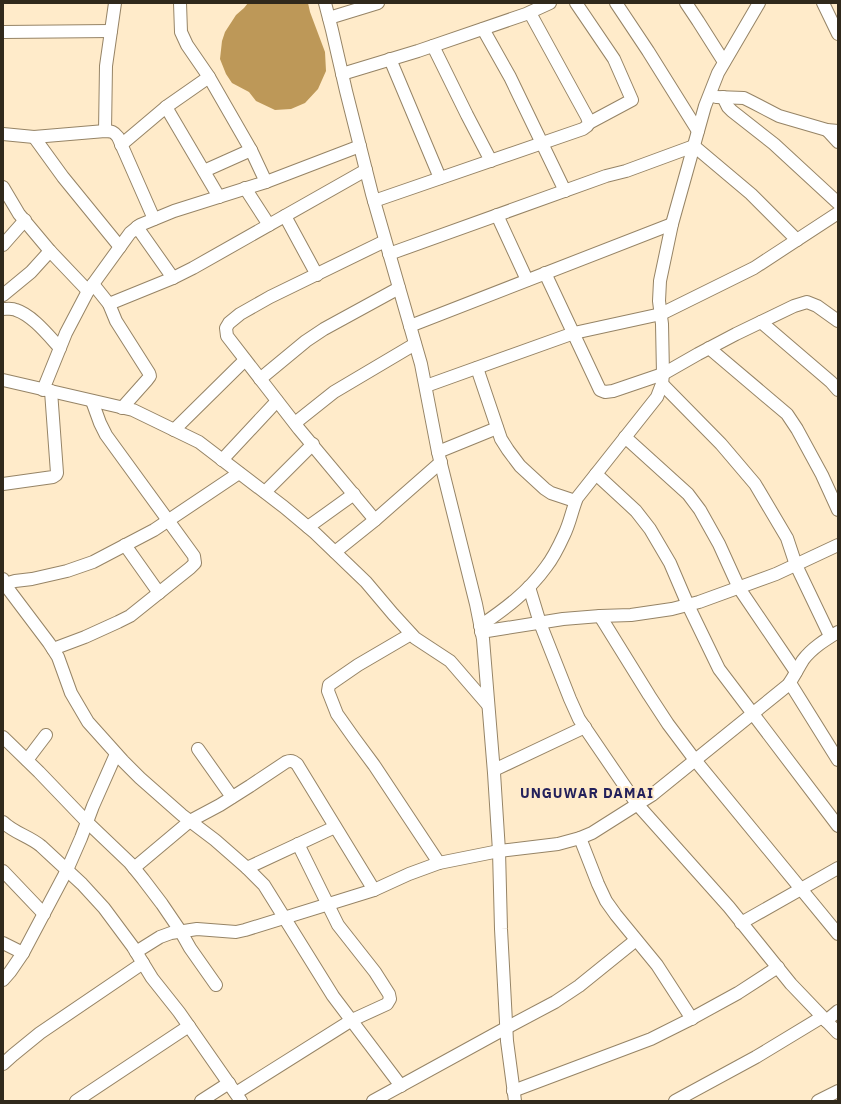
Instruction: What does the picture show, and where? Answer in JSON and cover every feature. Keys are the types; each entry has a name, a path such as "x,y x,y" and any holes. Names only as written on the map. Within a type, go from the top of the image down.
{"street":[{"path":"106,131 106,66 115,3"},
{"path":"180,3 181,32 187,45 209,77 251,150 266,182"},
{"path":"325,3 374,201 421,364 440,457 481,629 494,770 499,851 506,1028 514,1096 651,1039 738,993 778,967"},
{"path":"329,18 378,3"},
{"path":"342,74 434,46 550,3"},
{"path":"374,201 583,129 589,123 632,100 614,59 576,3"},
{"path":"616,3 698,131"},
{"path":"686,3 724,62"},
{"path":"823,3 838,34"},
{"path":"481,629 525,592 547,567 565,534 572,508 577,498 657,397 662,379 660,281 672,224 698,131 718,73 754,6"},
{"path":"534,8 589,123"},
{"path":"483,29 510,77 565,191"},
{"path":"3,32 111,31"},
{"path":"434,46 491,161"},
{"path":"390,59 440,178"},
{"path":"121,145 166,107 209,77"},
{"path":"709,97 744,98 779,116 833,131 838,142"},
{"path":"722,97 728,107 774,144 838,203"},
{"path":"166,107 219,197"},
{"path":"3,134 34,137 106,131 114,132 154,219"},
{"path":"34,137 62,177 120,247"},
{"path":"3,484 53,477 56,475 57,473 47,390 66,333 90,287 130,233 145,222 266,182 360,146"},
{"path":"389,254 694,146"},
{"path":"694,146 751,194 797,240"},
{"path":"204,171 251,150"},
{"path":"108,304 173,278 193,268 366,170"},
{"path":"3,187 19,214 50,251 108,304 116,321 147,369 150,376 148,380 122,408"},
{"path":"245,188 269,226"},
{"path":"426,386 574,333 661,314 754,268 838,213"},
{"path":"497,215 527,280"},
{"path":"285,216 317,275"},
{"path":"3,245 25,220"},
{"path":"410,326 672,224"},
{"path":"137,227 173,278"},
{"path":"375,520 245,360 227,336 226,328 229,323 240,314 386,242"},
{"path":"3,295 30,272 50,251"},
{"path":"545,273 600,390 605,392 662,379 709,348 794,306 807,302 817,306 838,321"},
{"path":"260,379 306,341 324,329 399,288"},
{"path":"3,309 15,309 24,314 40,326 60,348"},
{"path":"761,322 831,382 838,390"},
{"path":"295,423 334,392 415,344"},
{"path":"709,348 787,414 798,429 838,510"},
{"path":"174,430 245,360"},
{"path":"477,368 501,439 508,450 520,466 545,489 551,493 576,501"},
{"path":"136,952 160,937 171,933 196,929 236,932 245,930 374,890 409,874 439,863 499,851 558,844 592,833 652,795 752,714 793,677 803,660 810,652 834,634 796,565 786,538 755,484 662,379"},
{"path":"3,380 133,410 199,442 308,527 366,582 415,638 450,662 488,705"},
{"path":"52,649 130,616 195,563 194,556 167,521 106,435 92,401"},
{"path":"222,460 277,401"},
{"path":"335,552 375,520 440,457 497,428"},
{"path":"625,437 688,494 700,510 719,544 739,588 793,677 838,760"},
{"path":"265,492 313,444"},
{"path":"239,473 154,530 93,562 67,571 4,583 58,657 71,693 88,722 116,754 140,778 248,868 264,885 333,996 401,1086"},
{"path":"596,474 636,511 650,528 670,563 688,605 719,669 838,826"},
{"path":"308,527 354,494"},
{"path":"125,545 159,593"},
{"path":"481,629 600,616 631,615 672,609 739,588 776,574 838,545"},
{"path":"529,587 540,623 579,719 638,804 729,907 791,984 838,1033"},
{"path":"600,616 649,695 694,760 838,934"},
{"path":"411,634 358,665 328,685 328,691 337,714 374,765 439,863"},
{"path":"494,770 585,727"},
{"path":"27,760 46,735"},
{"path":"3,738 27,760 134,868 158,898 216,985"},
{"path":"198,750 232,797"},
{"path":"3,980 23,953 67,870 116,754"},
{"path":"134,868 190,821 232,797 286,762 294,761 374,890"},
{"path":"3,822 10,828 34,840 82,884 104,908 136,952 152,978 189,1026 235,1092"},
{"path":"248,868 335,827"},
{"path":"580,838 606,901 657,965 692,1018"},
{"path":"201,1101 235,1092 352,1020 387,1004 390,999 389,994 375,972 338,925 298,844"},
{"path":"741,923 838,868"},
{"path":"3,871 44,914"},
{"path":"373,1101 555,1002 579,986 636,940"},
{"path":"3,943 23,953"},
{"path":"3,1064 40,1032 143,963"},
{"path":"675,1101 838,1011"},
{"path":"76,1101 189,1026"},
{"path":"818,1101 838,1090"}],"shaded area":[{"path":"248,3 308,3 325,52 326,71 318,89 305,103 291,109 275,110 256,101 249,92 232,83 226,74 220,59 222,41 225,32 236,15"}],"district":[{"name":"UNGUWAR DAMAI","path":"587,793"}]}
